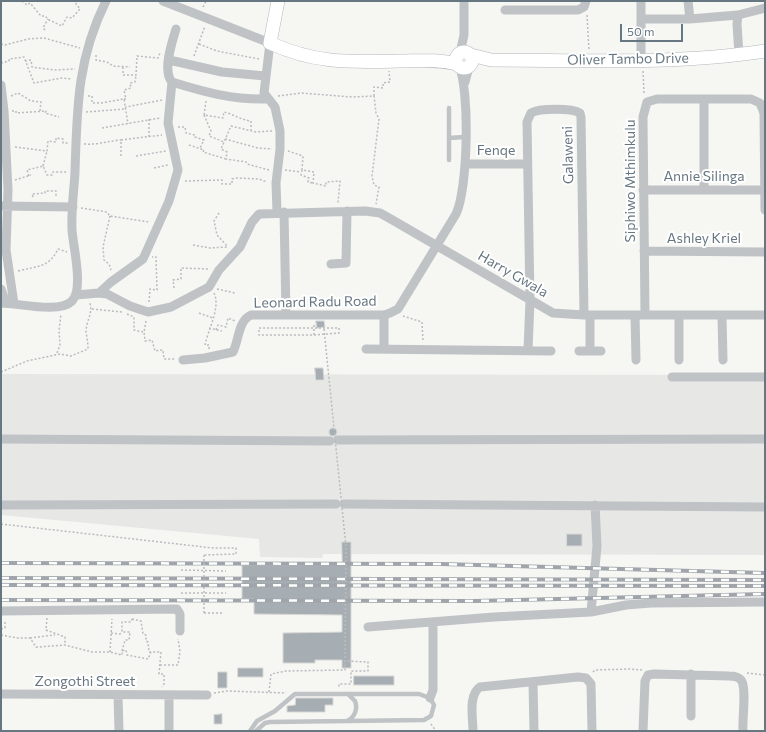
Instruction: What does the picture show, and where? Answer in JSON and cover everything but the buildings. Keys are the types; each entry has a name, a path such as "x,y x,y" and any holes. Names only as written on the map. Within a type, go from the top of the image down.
{"street":[{"path":"80,295 77,284 72,230 78,95 86,50 94,27 106,1"},
{"path":"278,1 267,60 264,92 267,99 275,107 280,131 280,149 276,183 281,212 286,314"},
{"name":"Leonard Radu Road","path":"183,360 218,356 232,352 242,323 246,317 251,315 384,315 395,311 401,305 460,206 466,164 464,1"},
{"path":"641,1 641,60"},
{"path":"688,1 690,19"},
{"path":"168,2 270,43"},
{"path":"505,10 535,6 578,10 585,4"},
{"path":"641,19 690,19 738,14 765,8"},
{"path":"738,14 737,24 739,55"},
{"path":"176,30 169,57 168,76 172,82 207,93 235,98 267,99"},
{"name":"Oliver Tambo Drive","path":"270,43 299,55 321,60 354,62 438,60 641,60 739,55 765,52"},
{"path":"169,57 192,65 222,72 265,76"},
{"path":"99,293 114,279 139,262 146,255 176,179 177,163 169,131 168,116 172,82"},
{"path":"1,85 8,182 5,206 8,273 7,304"},
{"name":"Siphiwo Mthimkulu","path":"636,360 644,251 643,117 647,102 657,99 751,99 760,103 764,113 765,210"},
{"path":"704,99 704,190"},
{"name":"Galaweni","path":"528,350 530,301 527,122 531,113 538,110 574,110 580,113 582,124 587,315"},
{"name":"Fenqe","path":"466,164 528,164"},
{"name":"Annie Silinga","path":"643,190 765,190"},
{"path":"5,206 56,208 73,207"},
{"path":"331,264 346,263 343,211"},
{"name":"Harry Gwala","path":"232,249 259,214 281,212 373,211 389,218 553,314 722,316 765,315"},
{"path":"7,304 48,307 62,306 80,295 99,293 112,296 127,309 148,312 171,307 209,287 232,249"},
{"name":"Ashley Kriel","path":"644,251 765,252"},
{"path":"1,289 7,304"},
{"path":"384,315 384,349"},
{"path":"587,315 590,351"},
{"path":"679,315 679,360"},
{"path":"722,316 723,360"},
{"path":"366,349 551,351"},
{"path":"579,351 601,351"},
{"path":"672,377 765,377"},
{"path":"1,439 334,441 765,439"},
{"path":"1,504 595,505 765,507"},
{"path":"592,612 597,546 595,505"},
{"path":"368,627 592,612 626,605 651,603 765,602"},
{"path":"3,611 113,611 132,615 178,610 180,614 180,631"},
{"path":"430,698 433,690 433,622"},
{"path":"643,731 645,684 648,675 654,674 691,674 739,678 742,680 744,687 743,731"},
{"path":"691,674 691,716"},
{"path":"473,731 473,702 476,690 484,686 578,677 589,680 592,689 592,731"},
{"path":"533,682 534,731"},
{"name":"Zongothi Street","path":"1,694 207,695"},
{"path":"118,695 119,731"},
{"path":"165,695 169,731"}],"lane":[{"path":"449,108 449,160"},
{"path":"449,138 465,137"},
{"path":"250,731 257,721 275,711 291,696 306,693 418,694 430,698 434,705 433,712 428,718 417,721 270,722 265,723 256,731"},
{"path":"345,722 353,717 356,711 355,701 348,694"}],"path":[{"path":"22,1 26,5 31,2 41,16 45,16 48,19 64,26 67,17 72,18 80,9 74,1"},
{"path":"585,4 587,14 589,60"},
{"path":"192,65 207,18"},
{"path":"45,30 43,28 48,19"},
{"path":"1,44 5,45 28,38 44,38 86,50 97,55 96,60 108,62 113,66 130,67"},
{"path":"199,44 217,51 267,60"},
{"path":"128,124 125,109 124,99 126,99 124,90 131,88 130,83 135,82 137,56 158,58 159,53 169,57"},
{"path":"1,64 9,61 9,59 24,57 34,83 62,78 80,80"},
{"path":"25,61 31,60 32,67 54,70 66,68 82,70"},
{"path":"641,60 643,68 644,98 647,102"},
{"path":"373,211 377,202 379,187 374,185 372,176 379,119 376,113 374,88 383,88 383,83 390,82 388,61"},
{"path":"123,67 123,75 136,75"},
{"path":"3,99 18,93 31,101 41,102 40,113 16,113"},
{"path":"207,93 204,115 211,131 209,136 258,148 280,149 303,156 301,175 305,176 304,178 309,178 308,182 326,186 326,182 340,181 343,211"},
{"path":"267,99 288,94 301,93 352,97 374,96"},
{"path":"78,95 92,96 92,103 101,104 124,99"},
{"path":"77,112 125,109 126,107 136,104 170,99"},
{"path":"40,110 59,117"},
{"path":"204,115 223,118 224,112 230,113 251,121 251,130"},
{"path":"102,128 168,116"},
{"path":"149,119 149,137"},
{"path":"226,159 227,152 221,149 231,126 251,130 280,131"},
{"path":"75,172 54,172 52,175 47,175 43,166 48,141 56,142 56,138 62,139 63,142 95,144 107,140 149,137 185,127 186,134 195,135 195,137 204,140 200,148"},
{"path":"121,140 121,156"},
{"path":"5,145 47,151"},
{"path":"189,145 200,148 204,150 203,152 226,159 277,170 314,172 313,183"},
{"path":"136,156 174,150"},
{"path":"154,168 177,163"},
{"path":"8,182 30,176 27,170 43,166"},
{"path":"176,179 186,181 222,180 222,184 232,184 232,179 235,178 276,183"},
{"path":"33,207 32,194 45,191 56,191 56,208"},
{"path":"73,207 106,212 110,216 159,225"},
{"path":"219,213 214,221 217,235 232,249"},
{"path":"110,216 103,247 104,260 109,264 114,279"},
{"path":"193,245 210,248 232,249"},
{"path":"8,273 42,266 53,259 58,249 74,252"},
{"path":"146,255 156,257 157,290 150,290 148,312 145,314 145,341 152,340 155,351 163,350 164,359 183,360"},
{"path":"174,288 173,280 181,280 181,268 219,270"},
{"path":"209,287 235,293"},
{"path":"209,287 216,298 217,307 209,328 205,345 209,345 209,348 217,349 218,356"},
{"path":"1,372 27,361 57,354 71,356 88,349 86,332 92,309 90,300 80,295"},
{"path":"401,305 402,316 422,322 423,350"},
{"path":"57,354 60,345 59,331 62,323 62,306"},
{"path":"92,309 127,309 134,317 134,330 144,332"},
{"path":"199,313 213,318"},
{"path":"216,330 218,325 226,327 228,318 242,323"},
{"path":"314,319 314,335"},
{"path":"209,328 222,331"},
{"path":"259,328 339,328 339,333 314,335 259,335 259,328"},
{"path":"269,692 271,674 286,671 345,670 346,547 324,329"},
{"path":"1,524 213,548 236,548 236,554 204,555 204,613 222,613"},
{"path":"181,570 226,571"},
{"path":"181,593 226,593"},
{"path":"1,629 5,628 3,611"},
{"path":"47,611 46,630 50,630 57,635"},
{"path":"110,652 113,611"},
{"path":"122,632 122,622 131,622 132,615 141,621 143,634 146,635 149,652 151,652"},
{"path":"160,665 178,665 180,651 177,640 180,631"},
{"path":"30,638 36,647 65,645 92,652 110,652 122,655 125,640 129,640 130,632 122,632 120,634 111,633"},
{"path":"1,635 18,638 30,638 57,635 65,637 65,645"},
{"path":"122,651 126,650 127,655 130,656 148,659 151,652"},
{"path":"151,652 162,652 162,662 160,665 159,674 164,674 165,695"},
{"path":"339,687 339,684 350,684 350,671 368,671 368,662 346,662"},
{"path":"589,680 591,674 595,670 641,670 648,675"},
{"path":"739,678 747,673 765,675"},
{"path":"207,695 227,692 269,692 286,693 291,696"},
{"path":"428,718 436,731"}],"shaded area":[{"path":"1,374 765,375 765,555 323,554 322,558 260,557 259,539 1,515"}],"railway":[{"path":"1,563 441,564 765,573"},
{"path":"1,578 765,580"},
{"path":"1,585 765,586"},
{"path":"1,600 475,601 765,594"}]}
